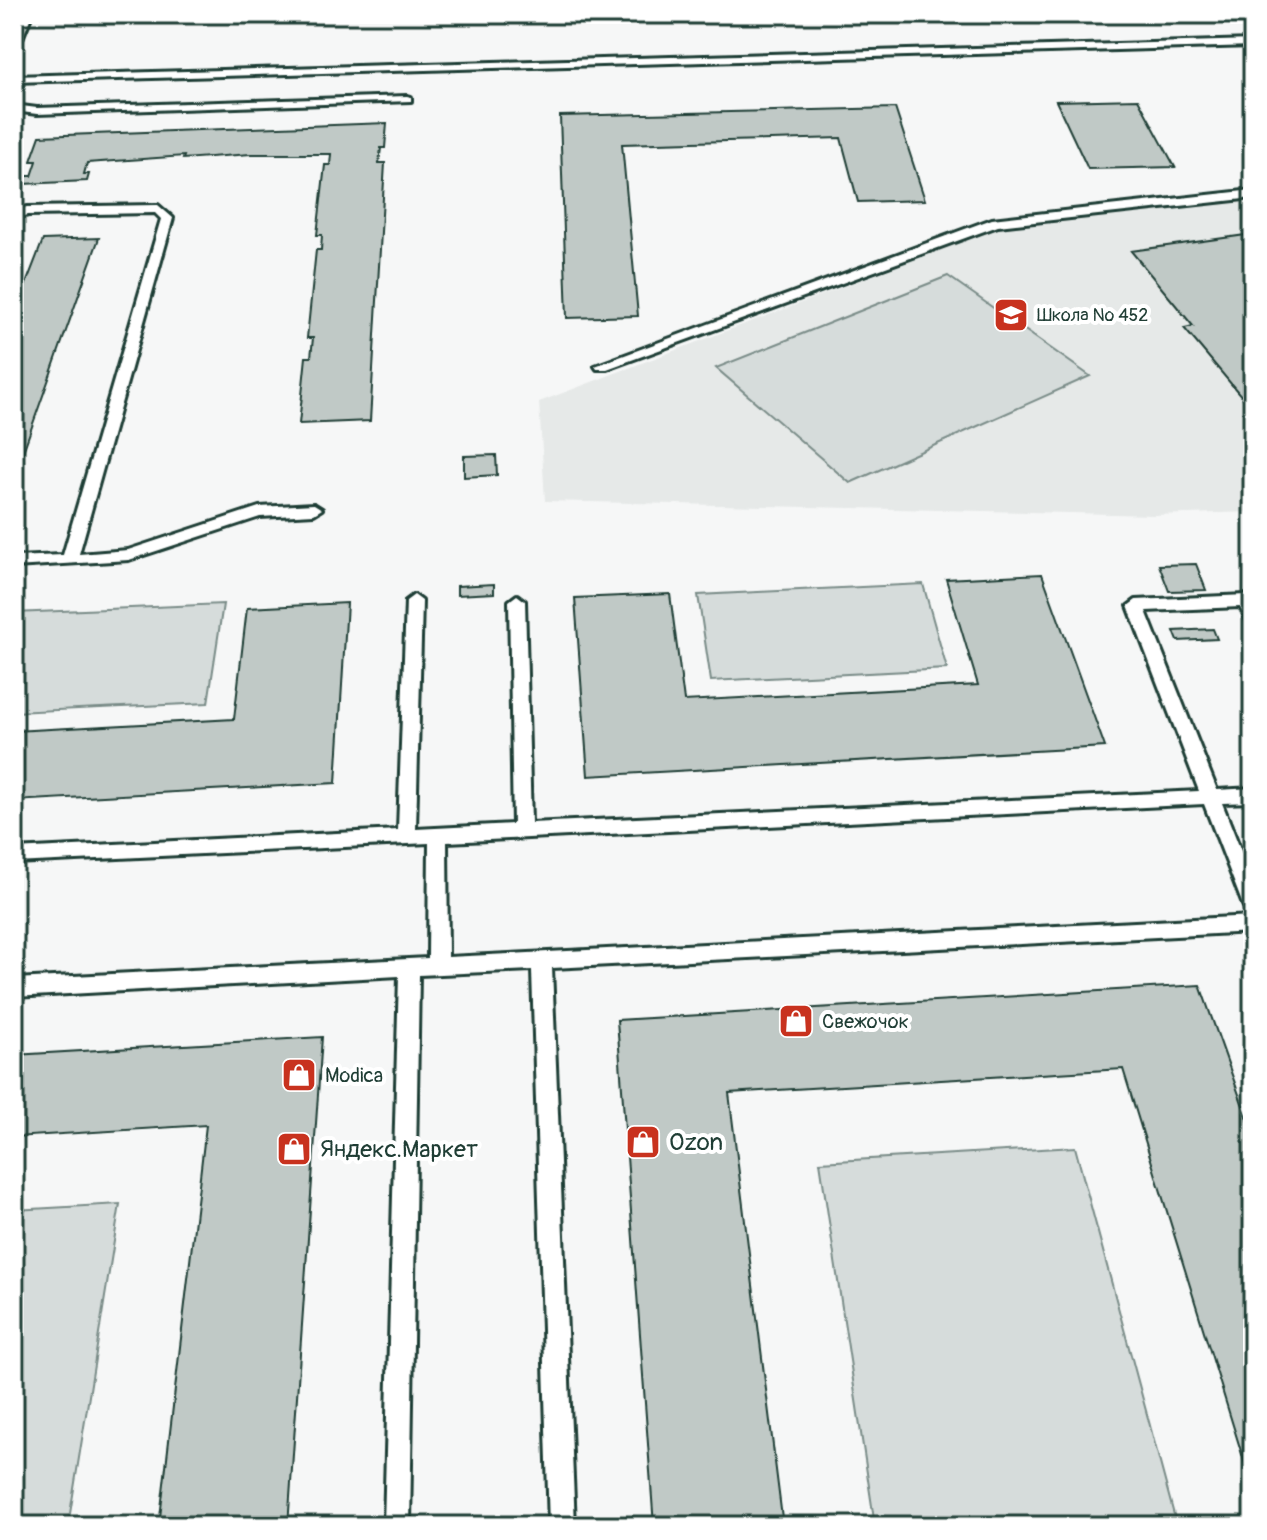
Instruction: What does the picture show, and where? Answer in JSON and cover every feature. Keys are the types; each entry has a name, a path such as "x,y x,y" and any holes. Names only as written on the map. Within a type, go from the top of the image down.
{"lane":[{"path":"14,46 27,14"},
{"path":"14,79 1253,43"},
{"path":"14,108 37,111 407,99"},
{"path":"602,366 996,222 1253,194"},
{"path":"14,215 27,211 158,209 167,218 69,560"},
{"path":"14,562 129,555 259,512 314,509"},
{"path":"407,835 414,601"},
{"path":"517,601 522,831"},
{"path":"1253,617 1246,601 1136,606 1253,905"},
{"path":"14,856 1253,795"},
{"path":"438,834 438,967"},
{"path":"14,988 1253,924"},
{"path":"542,962 562,1526"},
{"path":"397,1526 409,968"}],"shaded area":[{"name":"Школа № 452","path":"1253,197 1253,512 1154,515 545,501 539,402 998,228"},
{"path":"948,276 1090,376 850,483 716,368"},
{"path":"923,584 947,669 711,681 698,595"},
{"path":"223,604 208,703 14,712 14,613"},
{"path":"1075,1147 1177,1526 875,1526 820,1162"},
{"path":"120,1204 68,1526 14,1526 14,1210"}],"building":[{"path":"1138,99 1175,167 1088,169 1056,101"},
{"path":"895,108 925,200 858,202 841,138 622,144 638,316 567,318 560,116"},
{"path":"387,123 385,148 381,148 379,163 385,163 370,421 299,424 306,357 311,357 313,338 307,338 316,250 321,250 322,235 317,235 325,165 330,165 331,154 251,154 183,159 184,156 87,163 84,174 89,174 87,181 23,184 26,176 32,176 37,161 31,161 40,136"},
{"path":"1253,234 1253,410 1184,328 1193,326 1131,251"},
{"path":"99,238 14,477 14,315 43,240"},
{"path":"496,455 497,475 464,477 464,456"},
{"path":"1196,564 1206,590 1169,591 1159,565"},
{"path":"1042,574 1105,747 588,776 575,598 670,594 684,701 978,685 946,579"},
{"path":"494,584 494,593 457,595 457,586"},
{"path":"347,603 336,783 14,801 14,731 234,719 247,608"},
{"path":"1213,629 1217,639 1178,641 1174,631"},
{"path":"1200,985 1253,1134 1253,1490 1123,1069 729,1093 783,1526 654,1526 617,1020"},
{"path":"322,1037 288,1526 159,1526 206,1125 14,1137 14,1055"}],"place":[{"name":"Школа № 452","path":"1011,315"},
{"name":"Свежочок","path":"796,1021"},
{"name":"Modica","path":"299,1075"},
{"name":"Ozon","path":"643,1142"},
{"name":"Яндекс.Маркет","path":"294,1149"}]}
